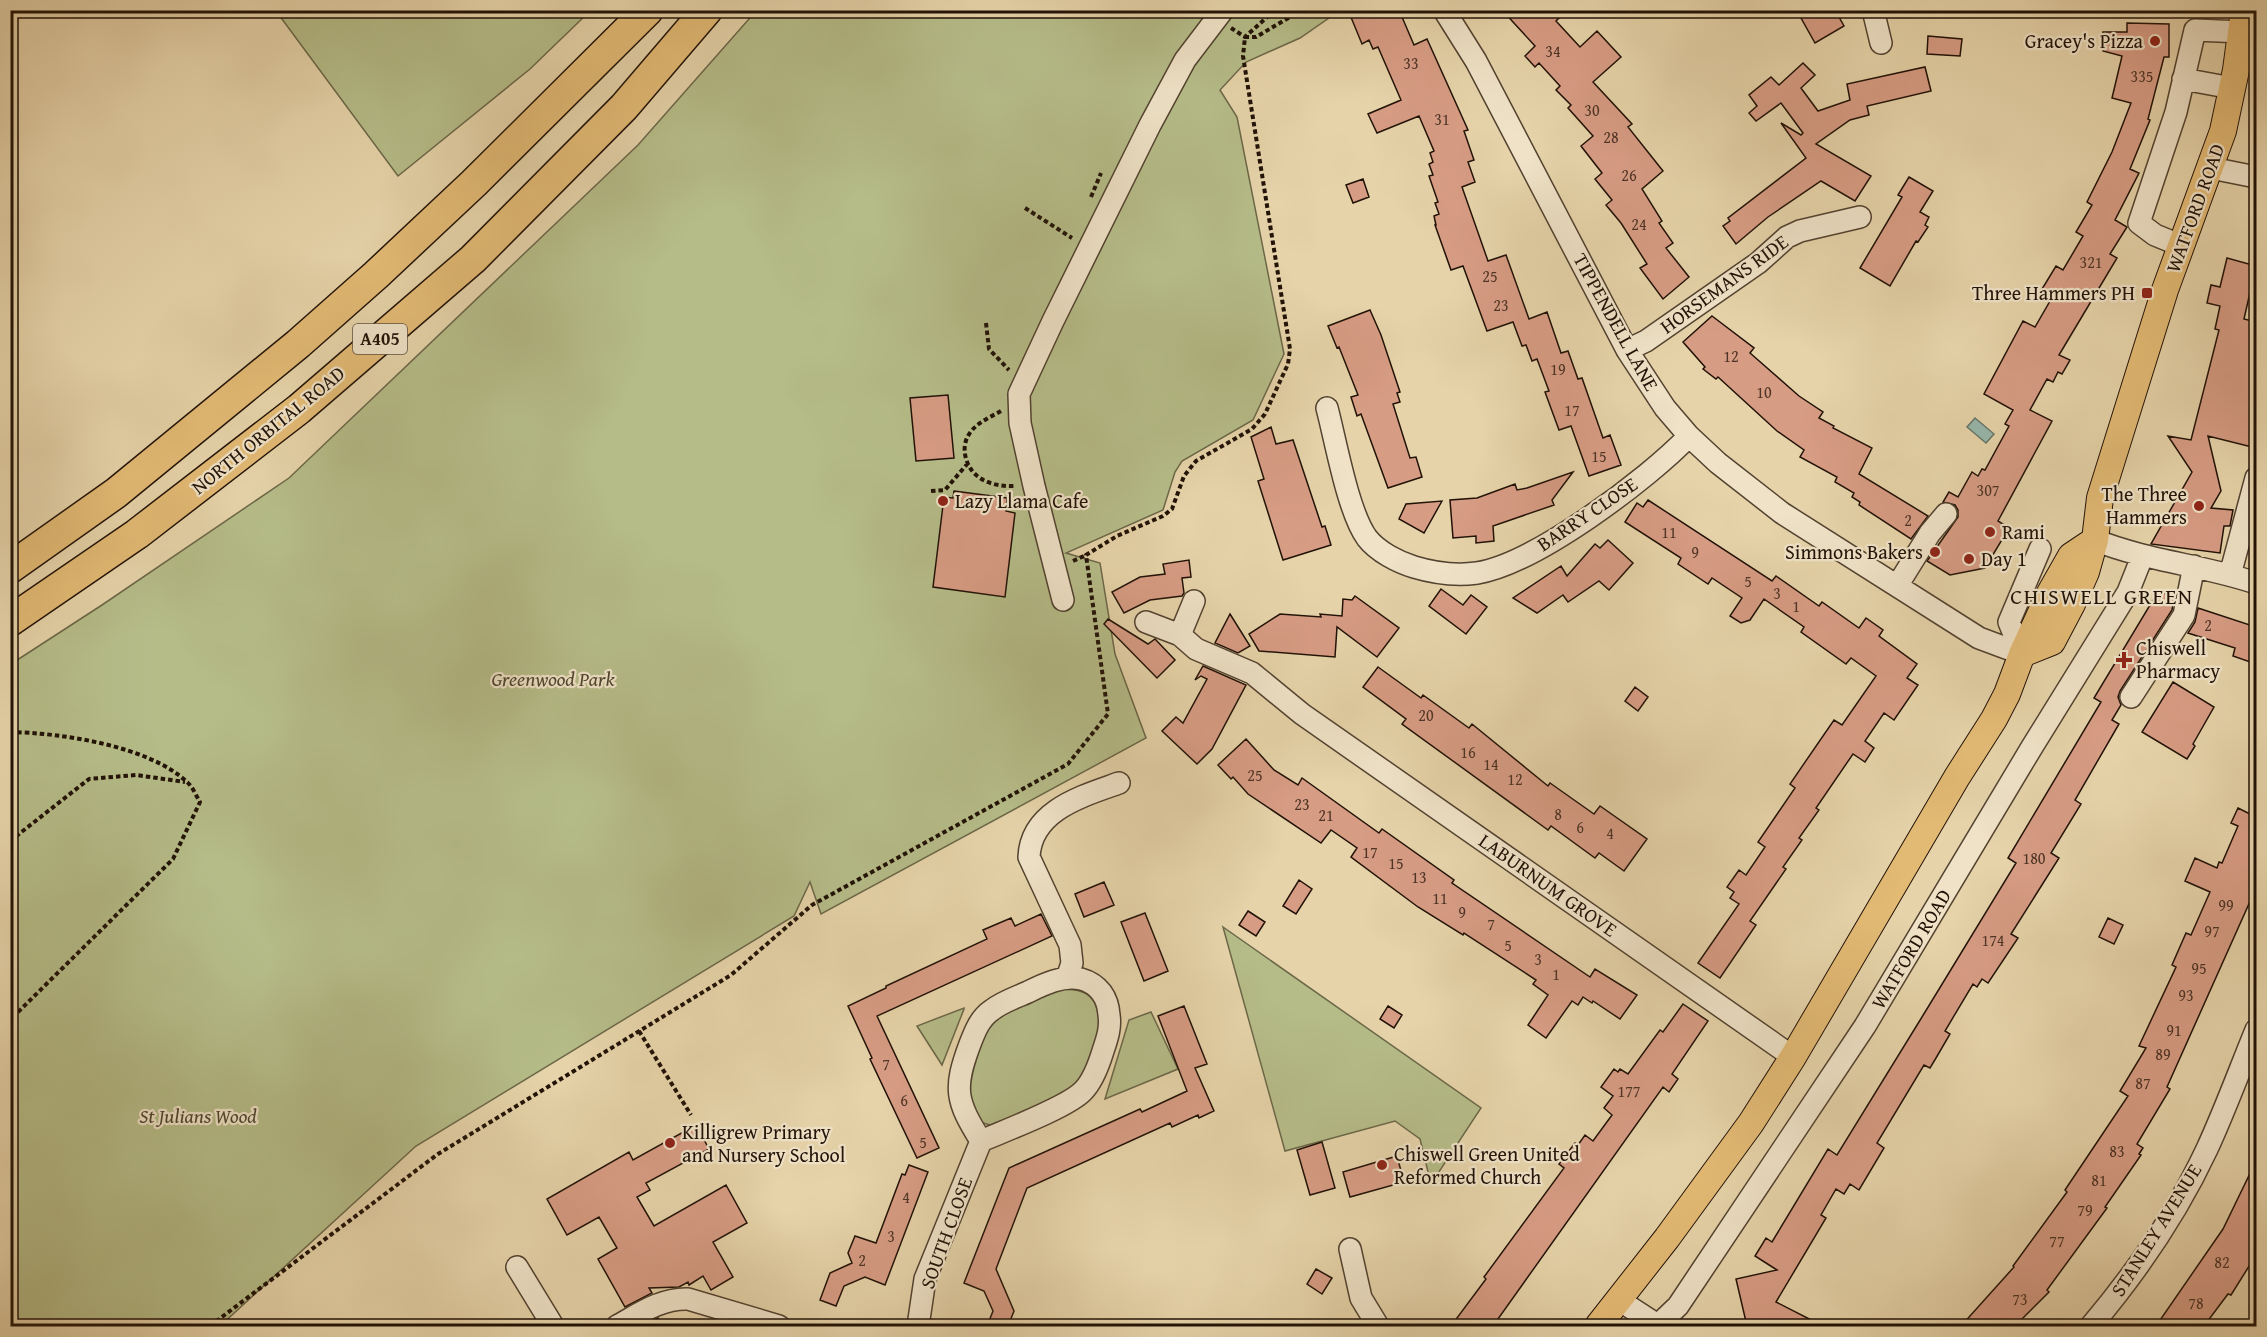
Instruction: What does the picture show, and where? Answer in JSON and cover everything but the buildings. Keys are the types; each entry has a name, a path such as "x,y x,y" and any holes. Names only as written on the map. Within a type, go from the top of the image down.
{"highway":[{"name":"A405","path":"10,568 116,493 298,344 474,183 648,10"},
{"name":"NORTH ORBITAL ROAD","path":"10,621 137,534 290,416 473,259 624,107 708,10"}],"main road":[{"name":"WATFORD ROAD","path":"2095,540 2100,498 2165,290 2223,131 2243,21"},
{"path":"1598,1326 1751,1123 1793,1057 1957,777 1994,719 2007,694 2050,592 2071,556 2095,540"}],"street":[{"path":"1063,600 1034,486 1018,406 1019,394 1149,125 1185,60 1223,10"},
{"name":"TIPPENDELL LANE","path":"1444,10 1476,61 1628,351 1665,408 1689,436 1718,463 1782,513 1979,638 2022,654"},
{"path":"1873,10 1881,44"},
{"path":"2182,246 2155,236 2139,223 2176,112 2195,30 2243,21"},
{"path":"2183,79 2232,88"},
{"path":"2211,168 2256,177"},
{"name":"HORSEMANS RIDE","path":"1628,351 1646,341 1758,263 1787,237 1800,231 1860,217"},
{"name":"BARRY CLOSE","path":"1327,408 1352,503 1359,525 1368,540 1405,564 1428,571 1458,575 1479,573 1509,562 1565,533 1664,460 1689,436"},
{"path":"2230,574 2249,533 2256,478"},
{"path":"1897,586 1930,533 1946,514"},
{"path":"2095,540 2142,556 2230,574 2256,583"},
{"path":"2022,654 2009,622 2040,549"},
{"name":"WATFORD ROAD","path":"1658,1326 1678,1306 1865,1026 2128,592 2142,556"},
{"path":"2131,698 2184,615 2194,566"},
{"path":"1180,635 1194,601"},
{"name":"LABURNUM GROVE","path":"1146,622 1180,635 1196,649 1252,673 1302,714 1793,1057"},
{"path":"1067,978 1072,963 1070,945 1029,857 1029,848 1049,815 1065,803 1119,783"},
{"path":"1067,978 1080,979 1092,984 1108,1002 1109,1034 1090,1082 1082,1093 1069,1101 981,1141 964,1114 959,1090 962,1066 975,1030 983,1018 993,1009 1044,984 1067,978"},
{"name":"STANLEY AVENUE","path":"2091,1326 2115,1297 2173,1211 2206,1151 2256,1030"},
{"name":"SOUTH CLOSE","path":"918,1326 925,1278 981,1141"},
{"path":"1350,1250 1361,1298 1378,1326"},
{"path":"517,1267 553,1326"},
{"path":"617,1326 662,1302 688,1299 779,1326"},
{"path":"1619,1300 1658,1326"}],"path":[{"path":"210,1326 438,1154 731,975 812,905 1068,764 1108,714 1086,555 1117,536 1163,516 1172,509 1184,476 1196,461 1252,429 1265,414 1288,364 1290,349 1243,56 1245,36 1256,37 1302,10"},
{"path":"1024,208 1077,242"},
{"path":"986,323 989,349 1014,375"},
{"path":"1018,406 1008,407 978,423 967,436 964,447 974,475 986,482 1003,486 1034,486"},
{"path":"931,491 945,490 968,463"},
{"path":"10,732 29,732 106,744 157,761 188,783 200,802 172,859 10,1020"},
{"path":"10,841 88,779 136,775 188,783"},
{"path":"639,1031 690,1114"}],"green space":[{"path":"276,11 590,11 530,69 398,176"},
{"name":"Greenwood Park","path":"756,11 1339,11 1300,38 1246,62 1220,90 1237,117 1284,354 1253,420 1182,461 1175,472 1163,510 1066,553 1100,563 1115,654 1146,738 821,914 810,882 794,916 416,1146 220,1326 11,1326 11,664 289,478 638,145"},
{"path":"1223,927 1481,1108 1431,1184 1420,1139 1395,1121 1285,1151"},
{"path":"1057,989 1085,993 1093,1000 1097,1008 1099,1036 1095,1053 1085,1074 1077,1084 1061,1096 1001,1124 990,1125 980,1122 968,1100 969,1067 988,1025 1003,1011"},
{"path":"964,1009 942,1065 917,1026"},
{"path":"1151,1012 1178,1069 1105,1099 1129,1020"}],"water":[{"path":"1975,418 1994,434 1986,443 1967,427"}],"place":[{"name":"Gracey's Pizza","path":"2155,41"},
{"name":"Three Hammers PH","path":"2147,293"},
{"name":"Lazy Llama Cafe","path":"943,501"},
{"name":"The Three Hammers","path":"2199,506"},
{"name":"Rami","path":"1990,532"},
{"name":"Simmons Bakers","path":"1935,552"},
{"name":"Day 1","path":"1969,559"},
{"name":"Chiswell Pharmacy","path":"2124,660"},
{"name":"Killigrew Primary and Nursery School","path":"670,1143"},
{"name":"Chiswell Green United Reformed Church","path":"1382,1165"}],"district":[{"name":"CHISWELL GREEN","path":"2102,596"}],"park label":[{"name":"St Julians Wood","path":"198,1116"}]}
